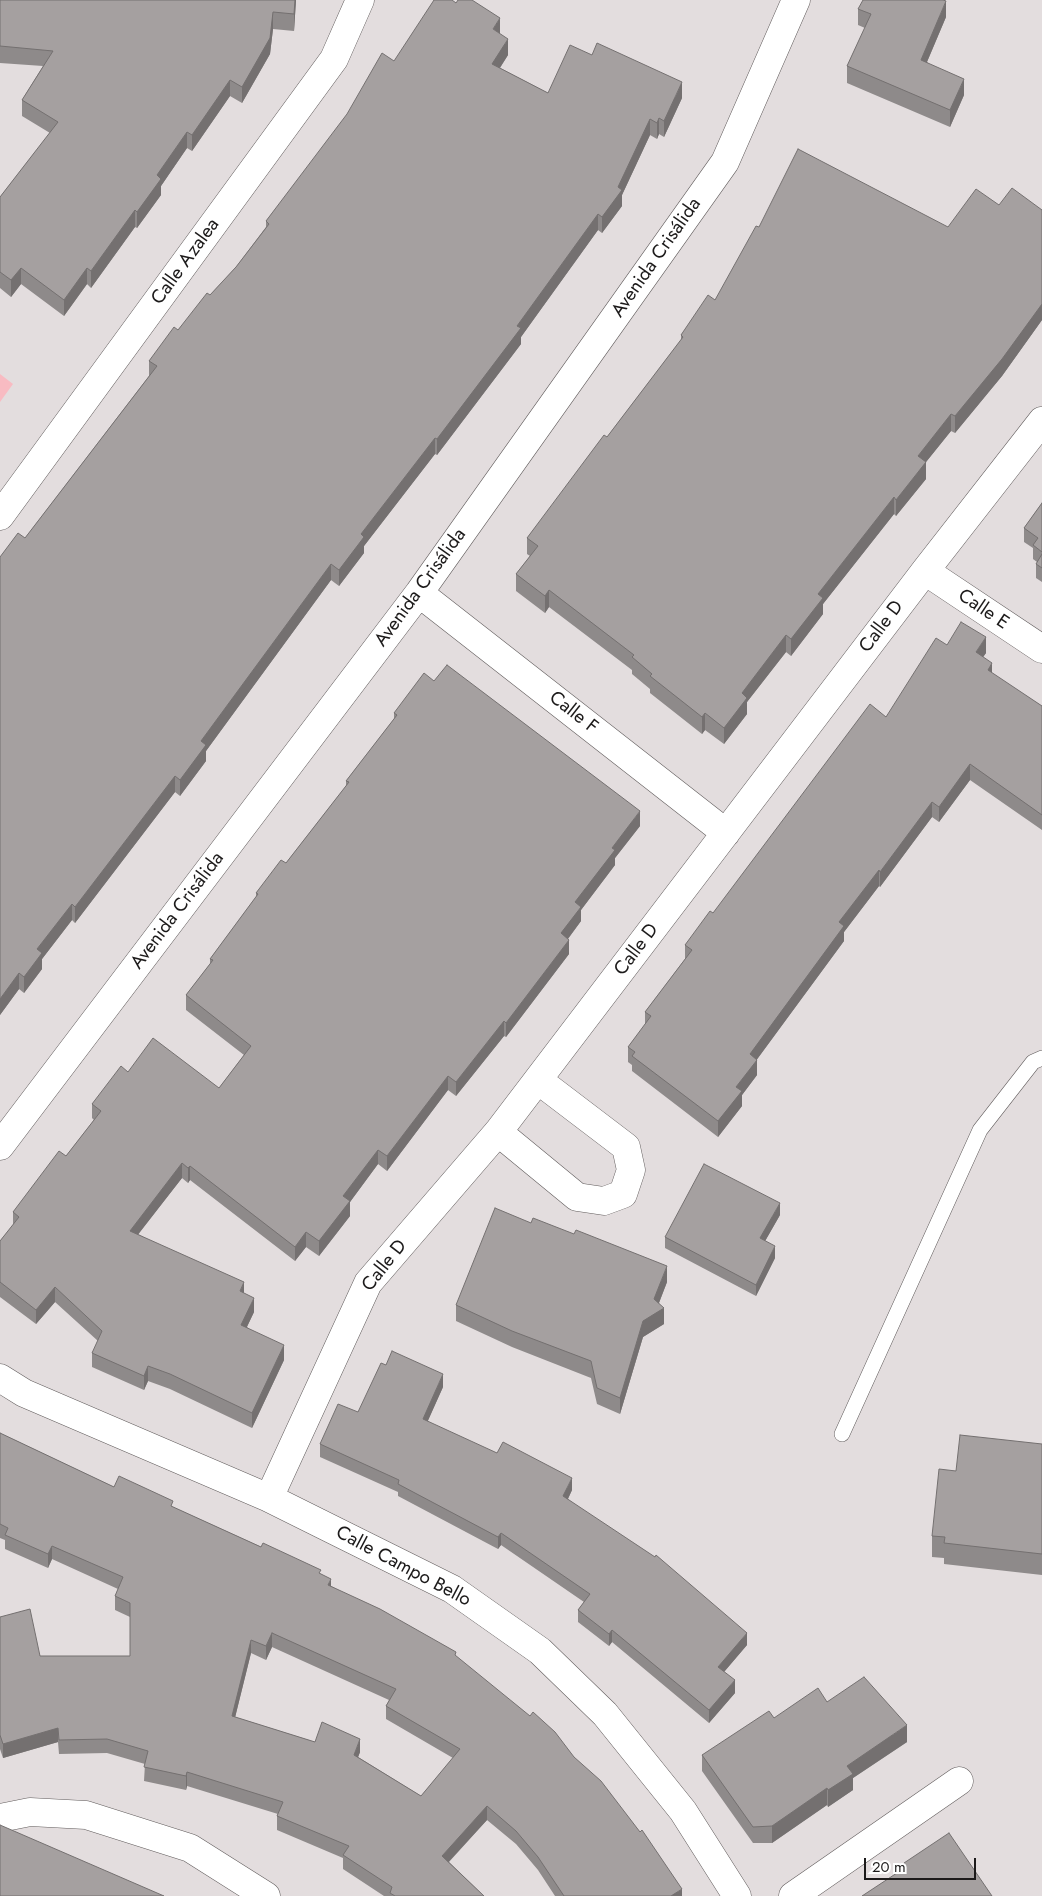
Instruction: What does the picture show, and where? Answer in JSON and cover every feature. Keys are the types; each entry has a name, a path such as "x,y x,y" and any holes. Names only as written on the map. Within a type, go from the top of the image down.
{"street":[{"name":"Calle Azalea","path":"0,516 334,59 360,0"},
{"name":"Avenida Crisálida","path":"0,1146 419,593 725,162 796,0"},
{"name":"Calle D","path":"269,1498 368,1283 498,1132 925,571 1042,421"},
{"name":"Calle E","path":"925,571 1042,648"},
{"name":"Calle F","path":"419,593 726,833"},
{"path":"498,1132 578,1197 604,1202 624,1194 631,1170 626,1147 538,1080"},
{"name":"Calle Campo Bello","path":"0,1378 24,1393 269,1498 452,1589 540,1651 605,1714 683,1811 737,1896"},
{"path":"793,1896 959,1781"},
{"path":"0,1818 30,1812 86,1815 190,1848 266,1896"}],"lane":[{"path":"842,1434 980,1130 1034,1062 1042,1058"}],"shaded area":[{"path":"0,374 13,384 0,402"}],"building":[{"path":"0,0 295,0 294,14 273,12 270,38 242,87 230,80 192,135 187,132 157,175 161,179 137,212 135,210 91,271 87,268 64,300 21,268 11,280 0,272 0,197 58,122 22,100 53,51 0,46"},
{"path":"434,0 452,0 456,3 458,0 472,0 500,18 493,29 508,39 492,64 548,93 570,45 592,55 597,43 682,82 664,121 659,118 657,123 650,119 618,187 622,190 602,217 598,214 517,326 521,328 437,439 435,438 361,534 364,537 339,570 331,564 201,741 206,745 180,780 175,776 75,907 72,904 37,949 42,953 24,977 19,973 0,999 0,557 18,533 25,538 157,366 149,361 174,327 178,330 207,293 210,295 236,267 269,224 266,221 347,114 382,53 394,61"},
{"path":"863,0 946,1 921,60 964,79 950,110 847,66 871,14 858,9"},
{"path":"798,149 948,227 976,189 999,205 1012,188 1042,210 1042,304 1002,359 955,416 951,414 918,456 926,462 896,500 894,497 818,594 823,598 791,639 786,635 742,693 747,698 724,728 705,713 702,717 650,676 652,674 632,657 634,655 549,590 545,596 516,574 538,546 527,538 604,435 607,437 683,337 681,335 708,295 715,300 756,226 759,227"},
{"path":"1042,503 1042,552 1033,545 1038,538 1024,528"},
{"path":"1042,554 1042,568 1036,564"},
{"path":"961,622 986,637 976,652 992,663 988,670 1042,706 1042,815 970,764 939,807 932,802 880,872 879,870 839,922 844,926 750,1054 757,1060 736,1087 742,1091 718,1121 632,1056 635,1052 628,1047 651,1016 645,1012 692,950 685,945 710,911 713,913 870,704 886,717 936,638 947,645"},
{"path":"447,665 640,811 612,848 615,850 575,902 581,907 561,933 569,940 506,1023 504,1021 456,1082 448,1076 387,1156 378,1150 343,1196 350,1201 319,1241 306,1232 295,1247 190,1166 188,1168 182,1163 130,1231 244,1282 240,1291 254,1298 241,1325 284,1345 252,1413 170,1374 148,1366 144,1376 92,1353 102,1331 55,1287 36,1310 0,1282 0,1241 19,1217 13,1212 59,1151 66,1156 101,1111 92,1104 121,1066 128,1072 153,1038 219,1088 251,1046 186,995 213,960 210,959 281,860 286,863 349,782 346,781 397,715 394,713 424,673 434,681"},
{"path":"704,1164 780,1203 760,1238 775,1246 756,1285 665,1237"},
{"path":"495,1208 531,1223 533,1218 574,1234 576,1230 667,1266 654,1299 664,1308 643,1321 620,1398 597,1388 591,1361 512,1331 456,1305"},
{"path":"392,1351 443,1374 423,1419 497,1453 503,1442 572,1478 563,1496 655,1557 656,1555 747,1633 718,1667 735,1680 709,1710 612,1630 609,1634 578,1610 590,1594 501,1533 498,1537 398,1484 399,1480 320,1444 338,1404 358,1412 381,1363 386,1365"},
{"path":"0,1433 114,1487 119,1476 173,1501 171,1506 261,1547 263,1543 321,1570 319,1573 331,1579 328,1585 380,1609 456,1652 455,1655 530,1716 533,1712 555,1732 574,1757 601,1781 640,1832 642,1830 682,1889 671,1896 564,1896 538,1857 516,1831 487,1806 442,1856 484,1896 395,1896 390,1893 392,1887 343,1855 349,1846 277,1816 283,1802 187,1772 186,1776 144,1767 148,1751 107,1739 59,1740 58,1728 3,1744 0,1735 0,1617 30,1609 40,1656 130,1656 130,1603 115,1596 123,1577 52,1546 48,1554 5,1535 8,1528 0,1524","holes":["272,1633 396,1689 386,1706 460,1749 421,1796 354,1755 360,1739 322,1722 315,1742 232,1716 251,1640 266,1646"]},
{"path":"960,1435 1042,1444 1042,1554 944,1543 945,1537 932,1536 939,1469 956,1471"},
{"path":"864,1677 907,1725 847,1766 853,1774 828,1790 827,1788 772,1826 753,1827 702,1755 769,1711 774,1718 818,1688 827,1702"},
{"path":"0,1825 164,1896 0,1896"},
{"path":"949,1833 992,1896 862,1896 906,1867 904,1863"}]}
